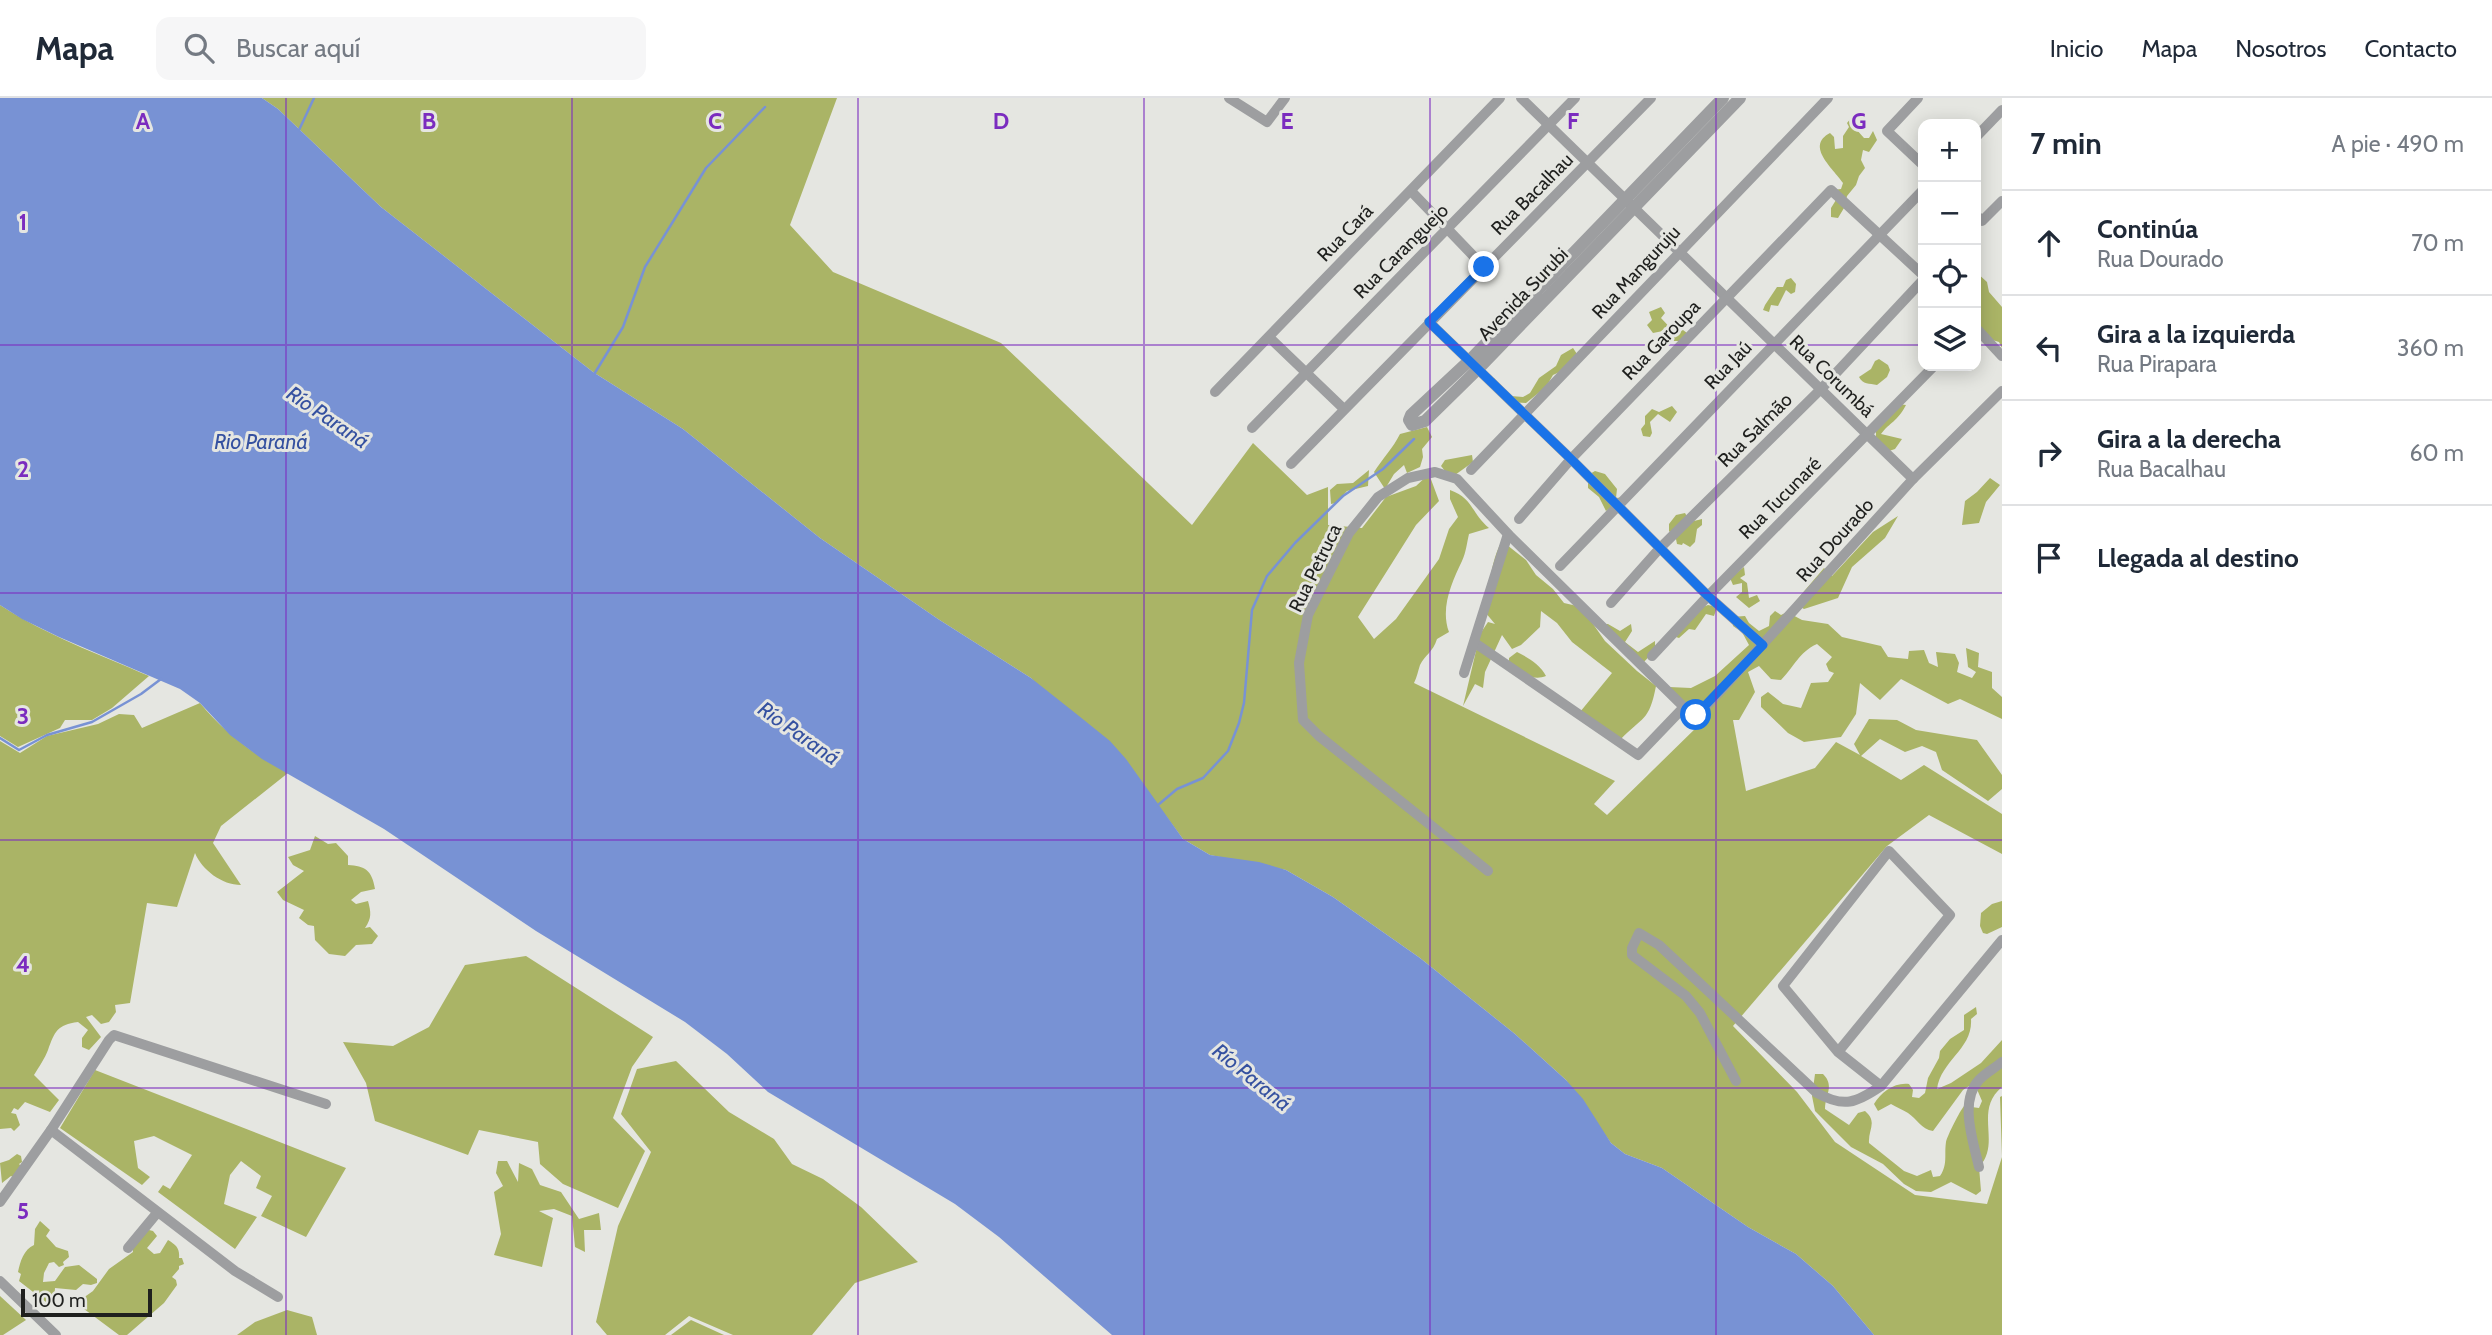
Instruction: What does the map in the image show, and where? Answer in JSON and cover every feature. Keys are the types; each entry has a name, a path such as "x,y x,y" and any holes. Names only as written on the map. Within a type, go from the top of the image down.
{"street":[{"path":"1229,98 1267,122 1285,98"},
{"name":"Rua Cará","path":"1215,392 1500,98"},
{"name":"Rua Corumbá","path":"1521,98 1913,479"},
{"name":"Rua Caranguejo","path":"1252,428 1575,98"},
{"name":"Rua Bacalhau","path":"1291,464 1651,98"},
{"name":"Avenida Surubi","path":"1474,364 1411,415 1409,420 1412,425 1425,421 1474,364 1629,202 1723,98"},
{"name":"Avenida Surubi","path":"1629,202 1740,98"},
{"name":"Rua Manguruju","path":"1471,470 1828,98"},
{"path":"1918,160 1887,131 1919,98"},
{"path":"1981,132 2002,110"},
{"name":"Rua Garoupa","path":"1519,519 1571,459 1831,190 1879,236"},
{"path":"1410,191 1484,267"},
{"name":"Rua Jaú","path":"1560,566 1918,195"},
{"path":"1981,217 2002,201"},
{"path":"1879,236 1918,271"},
{"name":"Rua Salmão","path":"1611,603 1660,548 1822,388 1918,286"},
{"path":"1429,322 1708,596 1763,645"},
{"path":"1981,333 2002,356"},
{"path":"1269,337 1344,409"},
{"name":"Rua Tucunaré","path":"1652,656 1929,371"},
{"name":"Rua Dourado","path":"1696,715 1913,479 2002,391"},
{"name":"Rua Petruca","path":"1488,871 1319,737 1303,720 1299,663 1308,615 1349,533 1378,498 1408,478 1435,472 1457,479 1508,534 1691,714 1696,715"},
{"path":"1464,673 1508,534"},
{"path":"1475,643 1638,755 1684,707"},
{"path":"1838,1052 1951,915 1889,851 1783,986 1838,1052 1881,1086"},
{"path":"1736,1081 1700,1013 1686,996 1632,955 1632,948 1639,933 1660,945 1817,1093 1830,1100 1860,1100 1881,1086 2002,940"},
{"path":"0,1202 51,1130 108,1040 114,1035 326,1104"},
{"path":"1979,1167 1972,1134 1969,1096 1979,1079 2002,1062"},
{"path":"51,1130 236,1271 278,1297"},
{"path":"128,1248 158,1213"},
{"path":"0,1281 56,1335"}],"green space":[{"path":"262,98 837,98 790,225 833,272 1001,343 1192,525 1253,443 1307,495 1328,487 1328,525 1362,528 1386,497 1416,486 1429,474 1439,501 1416,525 1358,617 1374,639 1396,619 1439,559 1449,529 1458,517 1450,499 1450,490 1463,497 1489,528 1469,534 1464,555 1448,595 1446,614 1449,632 1437,639 1420,665 1414,683 1615,781 1594,804 1607,815 1700,724 1693,712 1669,687 1691,688 1715,676 1749,645 1742,632 1733,626 1732,617 1745,616 1759,631 1769,626 1770,616 1775,611 1781,615 1787,612 1802,620 1828,624 1842,637 1881,646 1888,657 1908,659 1909,651 1924,650 1929,663 1938,667 1936,652 1955,654 1959,663 1957,672 1972,678 1976,672 1968,667 1966,648 1979,653 1978,667 1992,672 1992,688 2002,697 2002,719 1960,699 1948,704 1901,679 1880,700 1860,683 1856,714 1841,737 1804,742 1788,733 1761,707 1761,697 1768,692 1783,704 1801,708 1811,683 1828,682 1834,673 1829,671 1826,664 1832,657 1817,644 1801,655 1781,680 1771,679 1759,666 1748,672 1755,692 1739,720 1733,720 1746,791 1815,768 1836,742 1860,755 1854,744 1869,719 1897,720 1916,730 1977,740 2002,775 2002,789 1988,801 1942,770 1936,752 1922,746 1905,752 1880,739 1861,756 1901,780 1924,765 2002,814 2002,854 1929,815 1887,846 1733,1026 1797,1092 1835,1142 1915,1195 1987,1204 2002,1157 2002,1335 1874,1335 1833,1286 1796,1254 1748,1227 1662,1168 1625,1154 1611,1143 1566,1080 1515,1034 1420,958 1333,897 1286,870 1210,855 1183,839 1166,816 1031,678 938,619 820,538 683,429 593,372 381,207 278,109"},
{"path":"1852,117 1855,117 1859,125 1856,129 1864,138 1869,138 1873,131 1877,140 1869,152 1863,150 1861,160 1865,168 1847,196 1838,218 1831,217 1831,208 1836,200 1833,190 1841,189 1843,183 1823,157 1820,144 1830,133 1834,137 1835,149 1843,148 1843,136"},
{"path":"1981,277 1987,282 1989,292 2002,307 2002,348 1999,342 1981,337"},
{"path":"1791,278 1796,284 1795,292 1791,294 1786,290 1778,306 1771,305 1769,312 1763,310 1777,287 1783,287 1786,280"},
{"path":"1661,307 1665,313 1661,318 1676,334 1683,330 1687,333 1680,341 1674,341 1668,330 1653,333 1647,325 1652,320 1649,312"},
{"path":"1573,348 1577,354 1566,369 1553,375 1546,387 1526,403 1509,402 1487,381 1494,378 1511,396 1523,397 1530,393 1539,378 1556,366 1561,355"},
{"path":"1879,359 1888,365 1890,370 1887,377 1877,385 1862,381 1859,377"},
{"path":"1898,404 1906,405 1881,434 1902,439 1895,449 1889,451 1876,440 1876,429"},
{"path":"1672,406 1677,412 1670,422 1658,414 1650,422 1650,437 1643,436 1641,429 1645,424 1645,416 1652,409 1659,412"},
{"path":"1427,427 1432,437 1422,449 1420,467 1407,473 1404,465 1394,474 1385,489 1374,472 1377,467 1400,434"},
{"path":"1472,455 1473,462 1455,475 1441,466 1445,460"},
{"path":"1369,470 1368,486 1347,491 1336,503 1331,504 1330,490 1337,484 1353,483"},
{"path":"1595,471 1605,474 1617,489 1616,498 1625,497 1606,511 1599,497 1588,488 1588,475"},
{"path":"1990,478 2000,485 1986,502 1979,523 1962,525 1965,501"},
{"path":"1685,513 1690,522 1702,519 1695,542 1690,547 1683,543 1677,544 1669,531 1669,524 1676,515"},
{"path":"1898,516 1885,538 1852,567 1838,598 1804,609 1794,603 1824,568 1832,576 1873,532"},
{"path":"1502,541 1526,560 1536,575 1553,589 1564,603 1577,606 1586,614 1605,641 1656,686 1648,713 1620,740 1580,712 1612,673 1572,642 1557,623 1541,611 1540,627 1521,645 1512,649 1502,635 1485,672 1483,688 1475,684 1463,706 1480,634 1488,622 1495,624 1485,612 1493,566"},
{"path":"1744,567 1745,575 1740,578 1747,583 1749,598 1757,595 1760,601 1749,608 1736,597 1742,592 1742,583 1733,585 1730,578"},
{"path":"0,605 54,635 149,676 112,708 92,720 65,720 60,728 18,747 0,736"},
{"path":"1708,605 1717,607 1714,616 1706,614 1695,630 1689,629 1679,638 1676,637 1698,609"},
{"path":"1603,624 1620,631 1631,624 1632,631 1625,642 1638,652 1655,641 1655,650 1643,663"},
{"path":"1517,652 1537,665 1546,676 1531,677 1509,662 1509,658"},
{"path":"200,703 240,742 288,773 221,826 213,843 241,885 213,875 202,865 195,853 177,907 147,903 130,1003 115,1005 116,1012 109,1022 101,1024 92,1015 86,1017 101,1037 89,1050 82,1047 82,1038 88,1030 78,1022 58,1030 34,1075 59,1100 50,1112 25,1102 11,1113 16,1114 20,1125 14,1131 11,1128 0,1129 0,741 20,753 47,736 98,724 119,714 134,715 142,728"},
{"path":"315,836 328,844 336,843 348,856 348,865 367,870 374,883 375,889 361,892 351,900 356,904 368,901 370,915 365,928 370,927 378,936 372,944 356,945 345,956 329,954 315,940 314,926 299,918 304,910 283,900 277,892 304,871 293,865 288,857 310,850"},
{"path":"2002,901 2002,927 1987,934 1983,933 1980,926 1981,913 1992,904"},
{"path":"526,956 653,1037 632,1067 613,1118 645,1151 618,1208 563,1184 540,1164 538,1142 479,1130 468,1155 375,1121 366,1083 343,1042 393,1046 429,1027 465,965"},
{"path":"1976,1007 1977,1014 1971,1019 1967,1039 1944,1070 1937,1089 1981,1063 2002,1040 2002,1087 1989,1106 1988,1148 1979,1167 1981,1191 1976,1195 1951,1182 1931,1192 1916,1191 1904,1184 1883,1164 1851,1147 1815,1111 1812,1096 1815,1074 1823,1074 1827,1078 1825,1109 1849,1125 1858,1113 1865,1111 1872,1123 1869,1143 1904,1171 1917,1176 1931,1170 1933,1177 1940,1176 1945,1163 1946,1142 1960,1113 1964,1106 1979,1108 1982,1101 1976,1087 1969,1086 1963,1090 1933,1131 1891,1104 1878,1111 1874,1104 1884,1092 1894,1086 1909,1084 1913,1090 1912,1097 1919,1098 1925,1093 1928,1078 1940,1051 1950,1039 1964,1030 1964,1015"},
{"path":"676,1061 729,1112 774,1139 792,1164 823,1179 861,1207 918,1262 855,1283 812,1335 733,1335 689,1316 665,1335 607,1335 596,1322 618,1226 651,1152 621,1114 637,1069"},
{"path":"95,1070 346,1168 306,1237 261,1216 272,1196 256,1188 261,1176 241,1161 230,1175 224,1204 257,1217 235,1249 158,1192 163,1185 170,1189 192,1155 154,1136 134,1141 138,1168 150,1177 142,1185 60,1128"},
{"path":"2002,1096 2002,1157 2000,1097"},
{"path":"17,1154 21,1156 22,1162 19,1164 22,1167 13,1177 2,1183 0,1163"},
{"path":"498,1161 507,1161 518,1182 519,1163 532,1169 540,1185 561,1192 579,1219 599,1213 601,1230 584,1230 585,1252 575,1247 572,1216 554,1209 539,1211 553,1218 542,1267 494,1255 501,1234 494,1192 503,1186 496,1173"},
{"path":"40,1221 50,1230 46,1236 56,1247 68,1251 69,1257 63,1262 64,1265 59,1267 54,1262 49,1263 43,1282 55,1281 65,1267 79,1265 97,1279 97,1283 83,1284 76,1290 55,1288 54,1302 46,1302 19,1281 21,1260 34,1245 35,1229"},
{"path":"149,1230 157,1236 147,1248 154,1254 160,1253 168,1240 177,1247 179,1258 182,1258 184,1264 179,1266 172,1277 177,1285 164,1303 127,1335 119,1335 76,1303 93,1291 109,1269 133,1252 132,1245"},
{"path":"0,1296 26,1320 3,1335 0,1335"},
{"path":"287,1310 312,1317 317,1335 237,1335 255,1322"},
{"path":"691,1320 724,1335 671,1335"}],"water":[{"name":"Rio Paraná","path":"0,98 262,98 278,109 381,207 593,372 683,429 820,538 938,619 1031,678 1079,716 1110,741 1126,759 1183,839 1210,855 1259,862 1286,870 1333,897 1420,958 1515,1034 1566,1080 1583,1099 1611,1143 1625,1154 1662,1168 1748,1227 1796,1254 1833,1286 1874,1335 1112,1335 999,1237 955,1204 768,1092 727,1054 685,1022 536,931 384,829 262,759 230,735 200,703 180,689 59,637 0,605"}],"waterway":[{"path":"299,130 314,98"},
{"path":"593,376 623,327 645,267 706,168 765,107"},
{"path":"1158,805 1177,789 1203,778 1228,751 1244,703 1252,610 1267,576 1295,543 1343,496 1383,469 1414,439"},
{"path":"0,738 19,750 47,735 92,722 141,694 161,679"}],"route":[{"path":"1484,267 1429,322 1708,596 1763,645 1696,715"}],"water label":[{"name":"Río Paraná","path":"328,417"},
{"name":"Río Paraná","path":"799,733"},
{"name":"Río Paraná","path":"1252,1077"}]}
